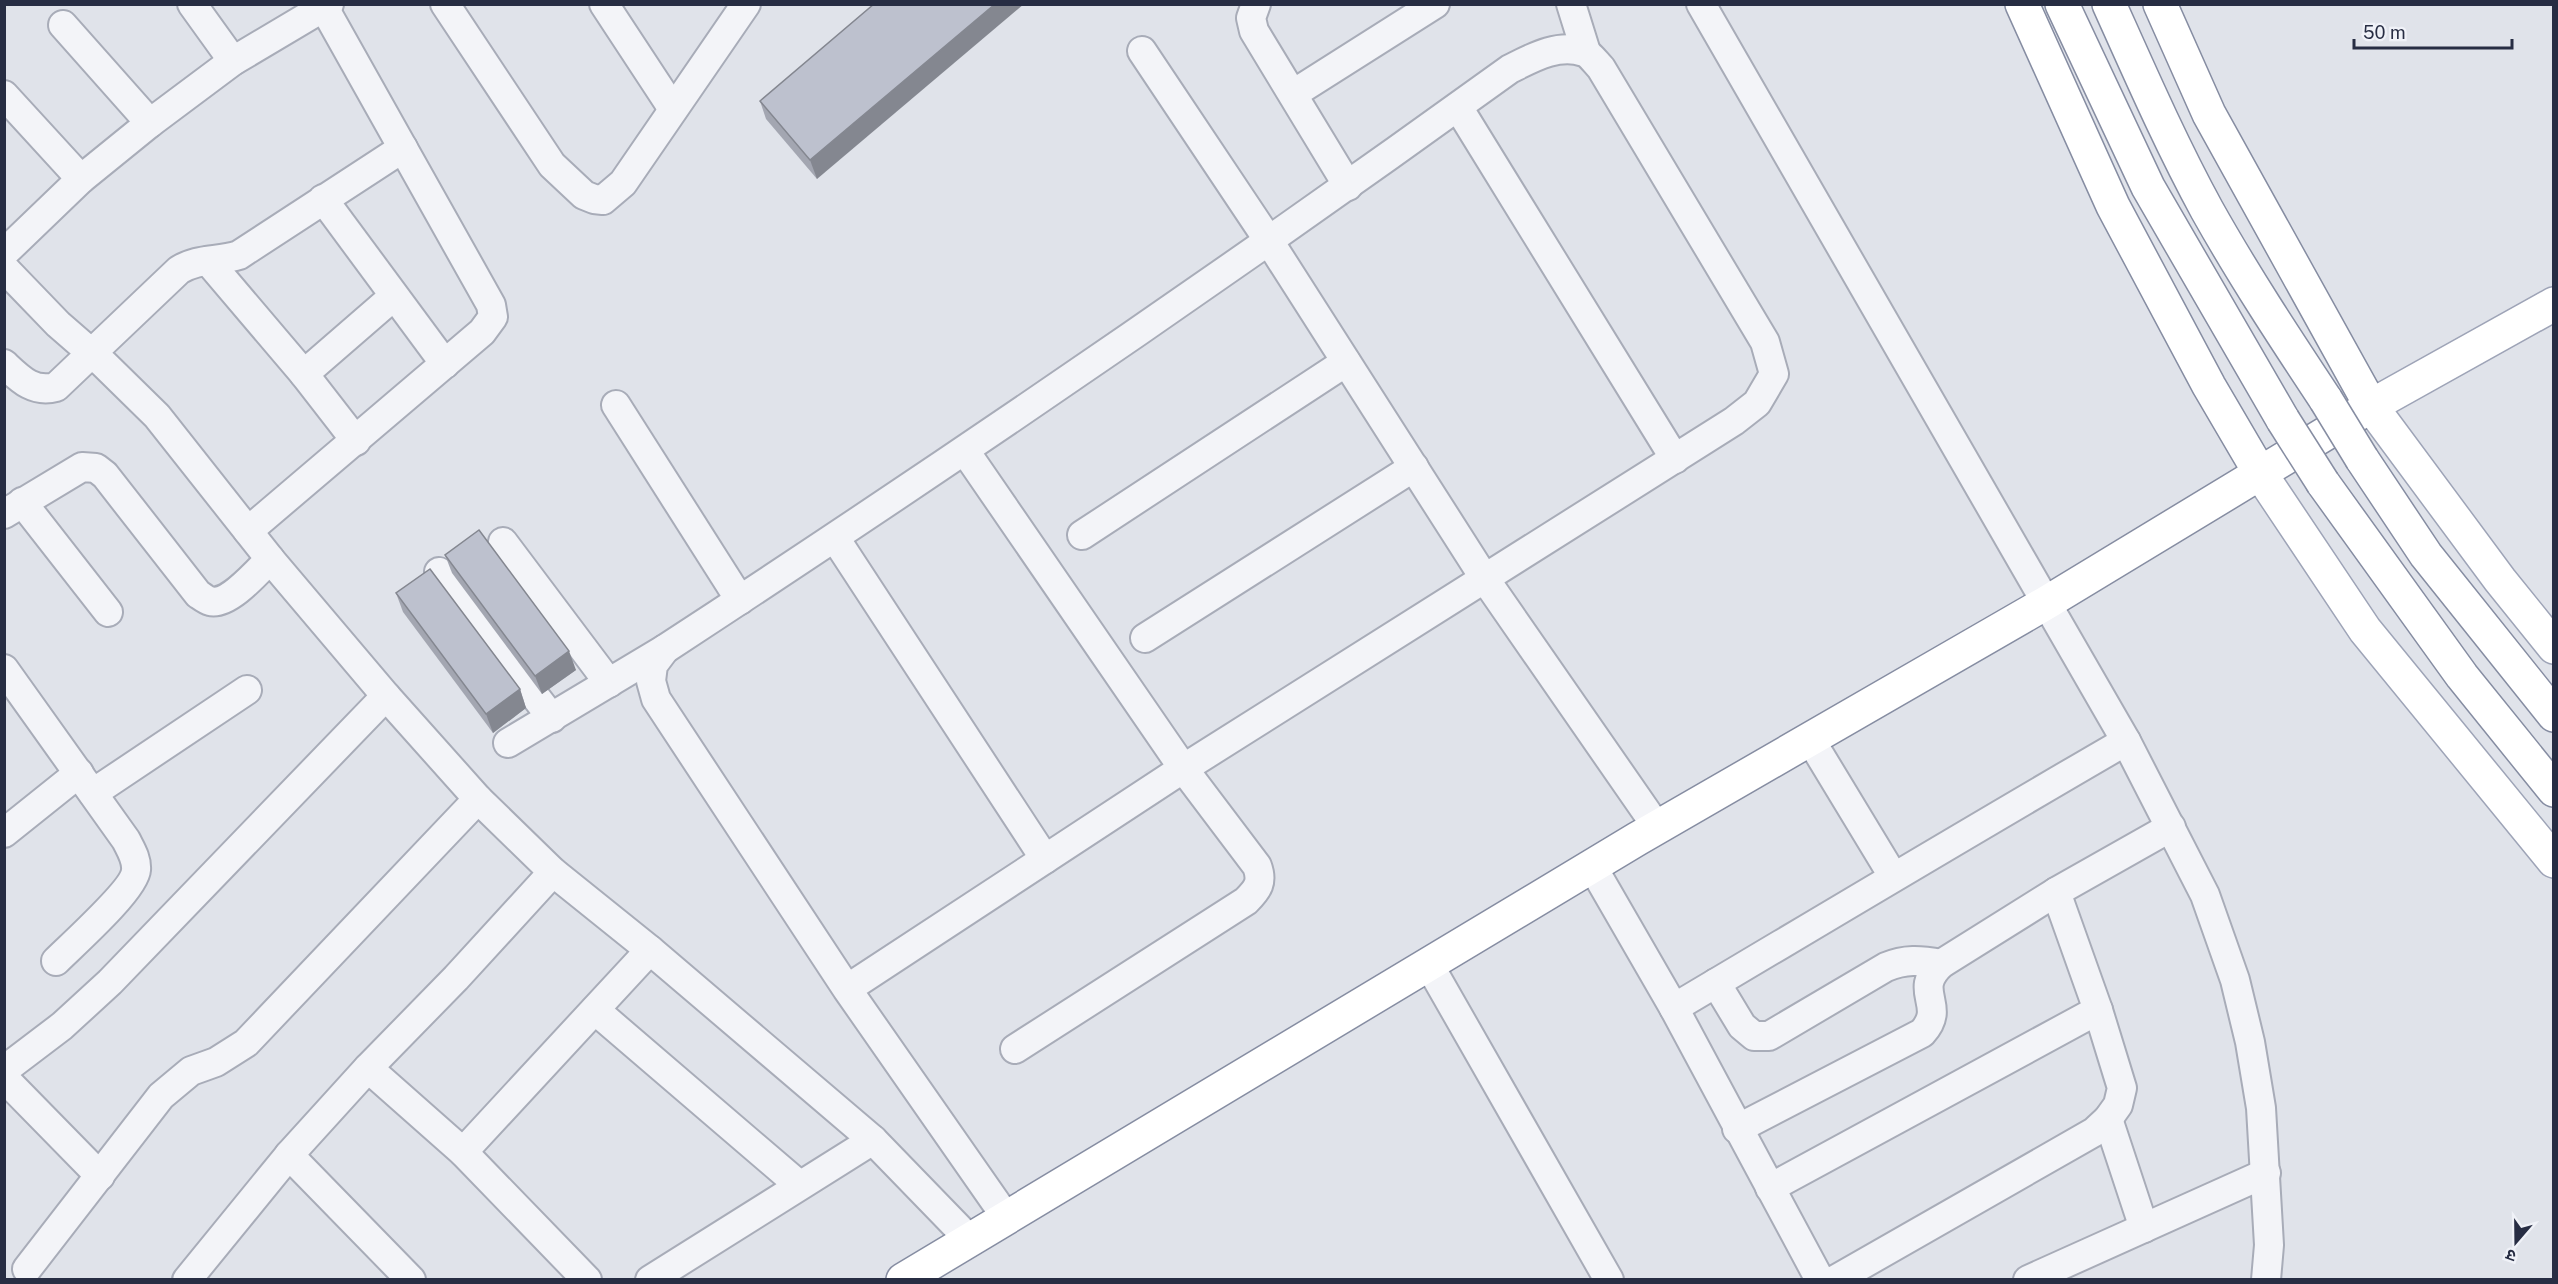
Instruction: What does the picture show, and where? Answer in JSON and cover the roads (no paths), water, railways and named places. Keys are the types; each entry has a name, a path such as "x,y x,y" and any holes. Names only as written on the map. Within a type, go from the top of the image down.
{"main road":[{"path":"2022,4 2113,206 2209,386 2260,473 2365,630 2553,861"},
{"path":"2062,4 2148,188 2283,420 2323,483 2462,676 2553,790"},
{"path":"2109,4 2167,131 2206,209 2253,289 2426,555 2553,715"},
{"path":"2160,4 2209,114 2371,406 2500,580 2553,647"},
{"path":"903,1280 1428,963 2046,603 2371,406 2553,304"}],"street":[{"path":"192,4 233,62"},
{"path":"445,4 552,165 584,195 594,200 603,200 623,183 746,4"},
{"path":"604,4 673,109"},
{"path":"1256,4 1251,18 1254,31 1348,186"},
{"path":"1293,94 1435,4"},
{"path":"847,989 1184,768 1674,459 1757,403 1774,374 1765,342 1601,68 1586,52 1571,4"},
{"path":"1701,4 2126,741 2205,895 2235,980 2260,1097 2266,1173 2268,1245 2266,1280"},
{"path":"4,253 81,179 150,123 233,62 325,6 491,305 493,317 482,332 248,531"},
{"path":"63,25 150,123"},
{"path":"508,743 665,649 965,451 1348,186 1510,69 1538,56 1562,49 1586,52"},
{"path":"1142,51 1269,241 1485,579 1658,827"},
{"path":"4,95 81,179"},
{"path":"1458,107 1674,459"},
{"path":"4,364 32,387 45,390 56,387 179,270 192,262 222,260 239,255 403,148"},
{"path":"323,199 445,364"},
{"path":"208,261 304,374 356,441"},
{"path":"4,268 42,309 157,416 270,559 386,696 478,799 553,872 650,950 873,1140 970,1240"},
{"path":"304,374 394,296"},
{"path":"1082,535 1346,362"},
{"path":"616,405 740,600"},
{"path":"965,451 1184,768 1257,866 1261,877 1257,890 1246,901 1015,1049"},
{"path":"108,612 14,508 82,466 96,468 105,475 198,594 211,602 223,600 232,595 270,559"},
{"path":"1145,638 1414,467"},
{"path":"835,538 1045,859"},
{"path":"502,542 609,683"},
{"path":"439,573 552,718"},
{"path":"665,649 653,665 651,681 656,699 847,989 1006,1217"},
{"path":"6,676 86,783 135,856 137,873 125,893 56,961"},
{"path":"4,833 247,690"},
{"path":"4,1070 62,1026 110,982 386,696"},
{"path":"1810,739 1893,876"},
{"path":"1674,1008 1796,937 1893,876 2126,741"},
{"path":"27,1269 161,1096 191,1071 216,1062 246,1043 478,799"},
{"path":"1737,1129 1922,1033 1931,1023 1932,1016 1927,983 1931,973 1941,964 2056,892 2171,827"},
{"path":"1592,866 1674,1008 1817,1277 2094,1132 2109,1119 2118,1104 2122,1088 2098,1010 2056,892"},
{"path":"187,1280 289,1155 553,872"},
{"path":"463,1152 650,950"},
{"path":"1716,983 1742,1026 1754,1036 1769,1036 1900,961 1918,960 1941,964"},
{"path":"1428,963 1609,1280"},
{"path":"596,1010 799,1185"},
{"path":"1770,1188 2098,1010"},
{"path":"368,1068 463,1152 587,1280"},
{"path":"4,1078 100,1176"},
{"path":"2109,1119 2144,1228"},
{"path":"650,1280 873,1140"},
{"path":"289,1155 373,1238 411,1280"},
{"path":"2028,1280 2266,1173"}]}
